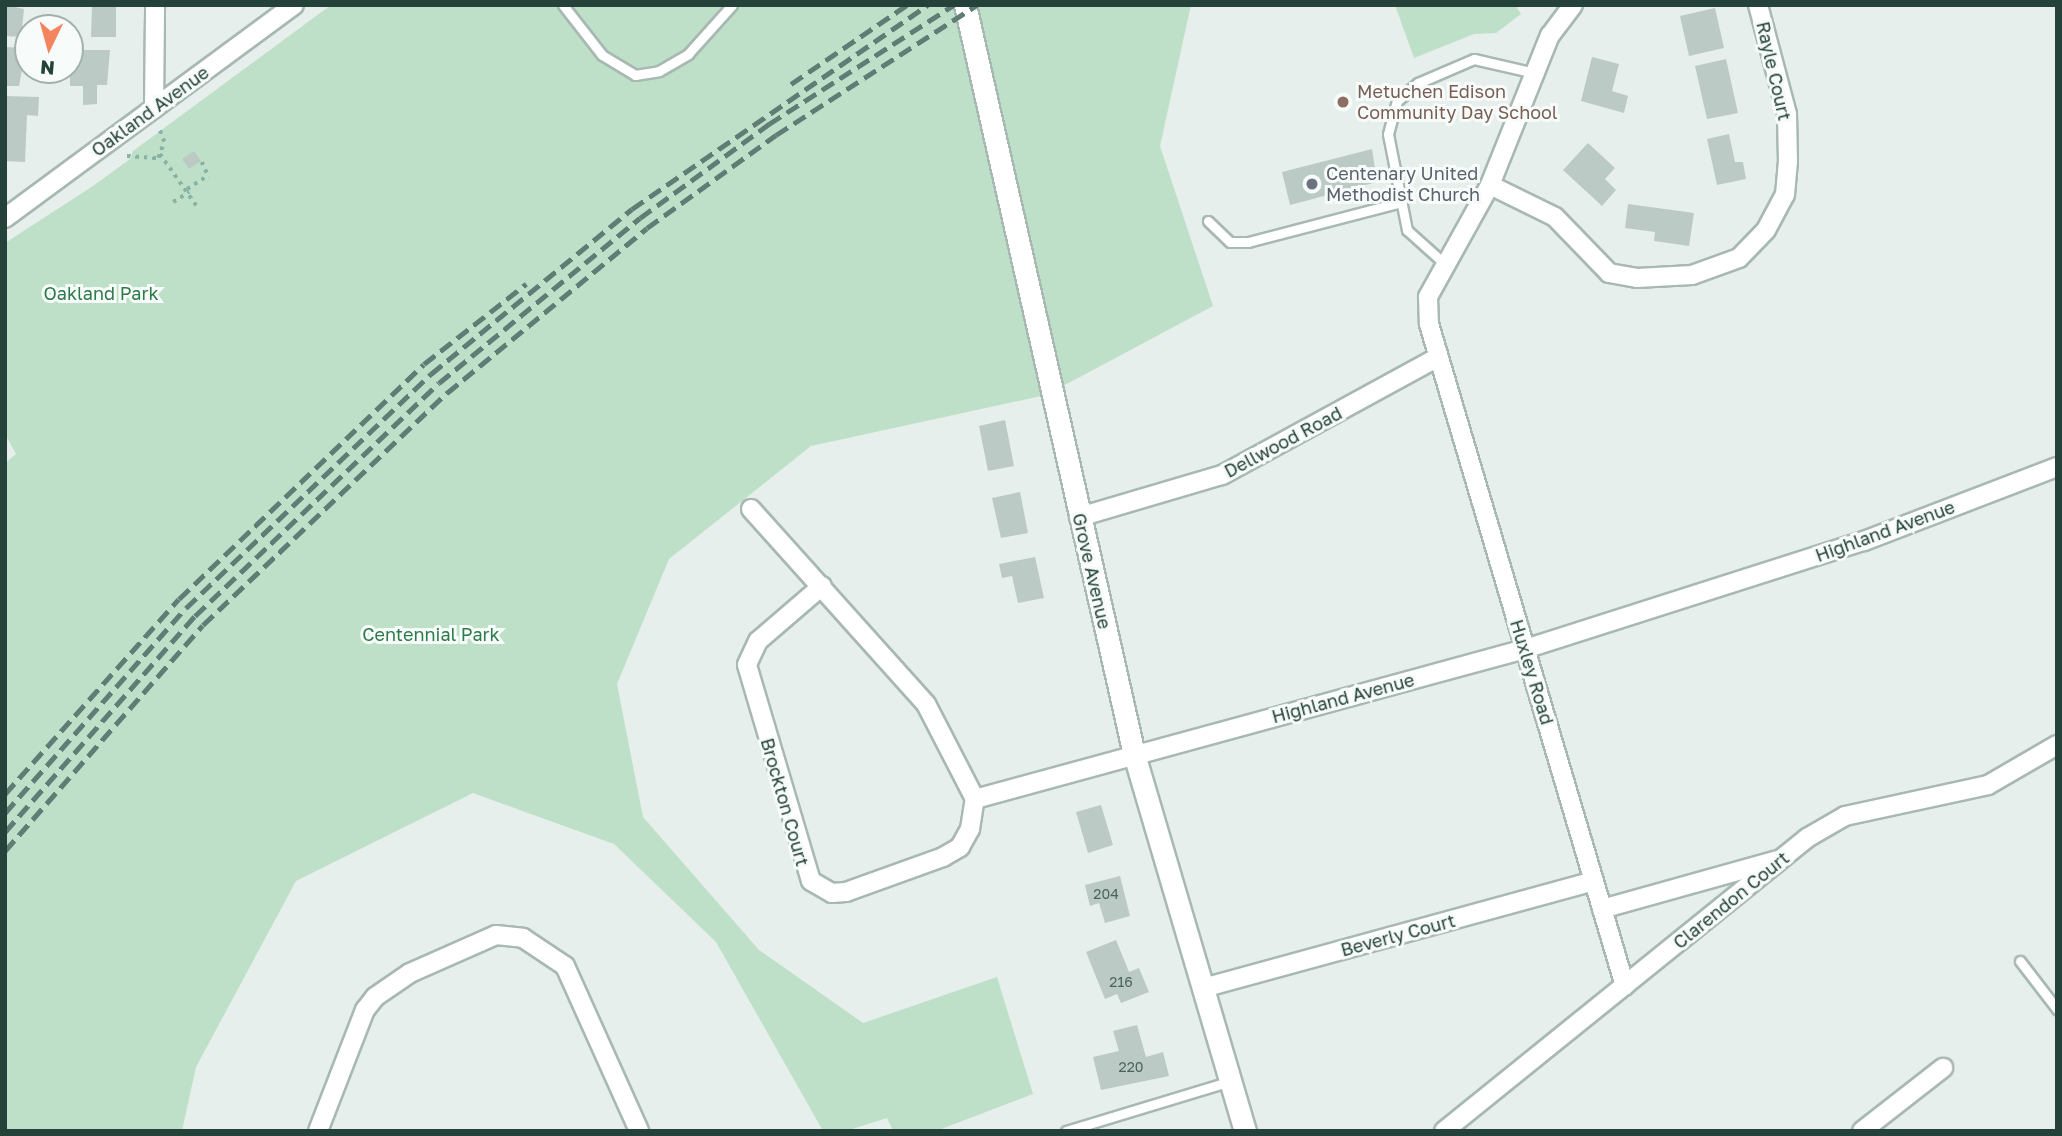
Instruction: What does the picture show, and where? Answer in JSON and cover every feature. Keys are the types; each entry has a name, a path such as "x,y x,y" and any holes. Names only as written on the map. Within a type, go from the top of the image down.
{"street":[{"path":"155,5 155,108"},
{"name":"Oakland Avenue","path":"6,214 294,5"},
{"name":"Grove Avenue","path":"965,5 1134,754 1245,1131"},
{"name":"Huxley Road","path":"1573,5 1550,35 1490,185 1428,297 1438,357 1625,986"},
{"name":"Rayle Court","path":"1490,185 1555,217 1609,273 1637,278 1692,275 1739,258 1766,230 1785,195 1788,162 1787,114 1758,5"},
{"name":"Dellwood Road","path":"1079,517 1222,475 1438,357"},
{"name":"Highland Avenue","path":"975,799 1525,649 1864,541 2057,467"},
{"path":"751,509 926,704 975,799"},
{"name":"Brockton Court","path":"822,586 758,641 747,665 811,881 832,893 846,892 943,857 960,847 970,829 975,799"},
{"name":"Clarendon Court","path":"1444,1131 1784,858 1845,816 1957,796 1988,785 2057,745"},
{"path":"1602,908 1784,858"},
{"name":"Beverly Court","path":"1203,988 1594,881"},
{"path":"318,1131 375,997 410,973 496,935 523,938 565,966 639,1131"},
{"path":"1862,1131 1942,1068"}],"lane":[{"path":"563,5 602,55 635,75 659,71 688,54 732,5"},
{"path":"1447,265 1407,230 1388,119 1407,90 1474,59 1535,73"},
{"path":"1208,221 1230,242 1248,242 1402,202"},
{"path":"2020,961 2057,1009"},
{"path":"1066,1131 1231,1081"}],"path":[{"path":"127,156 156,160 163,138 159,128"},
{"path":"160,154 199,209"},
{"path":"173,202 208,177 202,162"}],"green space":[{"path":"331,5 1191,5 1160,146 1213,306 1046,395 811,446 669,559 617,684 643,817 759,950 863,1023 997,977 1033,1094 936,1131 893,1131 887,1118 846,1131 823,1131 716,942 614,844 473,793 296,881 196,1067 182,1131 5,1131 5,463 16,454 5,434 5,243 130,159 133,151"},
{"path":"1395,5 1515,5 1521,14 1496,33 1474,34 1414,58"}],"building":[{"path":"5,5 24,9 23,14 14,14 14,37 5,36"},
{"path":"92,5 116,5 116,37 91,37"},
{"path":"1715,8 1724,48 1689,56 1680,16"},
{"path":"5,47 14,47 14,84 19,86 5,86"},
{"path":"84,50 110,50 107,85 97,85 97,104 83,105 83,86 70,86 84,84"},
{"path":"1592,57 1619,64 1612,91 1628,96 1624,113 1581,101"},
{"path":"1726,59 1738,113 1707,119 1695,66"},
{"path":"5,96 39,97 38,116 27,115 25,162 5,161"},
{"path":"1729,134 1735,162 1743,162 1746,179 1717,185 1707,139"},
{"path":"1588,143 1615,168 1605,179 1616,190 1602,206 1563,170"},
{"path":"1372,149 1377,182 1290,205 1282,172"},
{"path":"194,151 201,161 189,169 182,159"},
{"path":"1628,204 1694,213 1689,246 1654,241 1655,232 1625,228"},
{"path":"1005,420 1014,466 988,471 979,426"},
{"path":"1020,492 1028,533 1001,538 992,498"},
{"path":"1035,557 1044,598 1018,603 1012,576 1002,578 999,564"},
{"path":"1101,805 1113,845 1088,853 1076,812"},
{"path":"1120,876 1130,916 1105,923 1099,903 1090,906 1085,885"},
{"path":"1116,940 1129,972 1139,968 1149,992 1121,1003 1117,994 1105,999 1086,952"},
{"path":"1137,1025 1146,1057 1163,1052 1169,1076 1101,1090 1093,1057 1119,1051 1113,1031"}],"railway":[{"path":"791,84 907,5"},
{"path":"5,813 186,608 431,374 632,209 928,5"},
{"path":"5,832 195,616 439,383 640,218 769,124 954,5"},
{"path":"5,851 203,625 447,393 647,228 776,135 977,5"},
{"path":"5,794 179,599 424,364 526,284"}],"place":[{"name":"Metuchen Edison Community Day School","path":"1343,102"},
{"name":"Centenary United Methodist Church","path":"1312,184"}],"park label":[{"name":"Oakland Park","path":"101,293"},
{"name":"Centennial Park","path":"431,634"}]}
